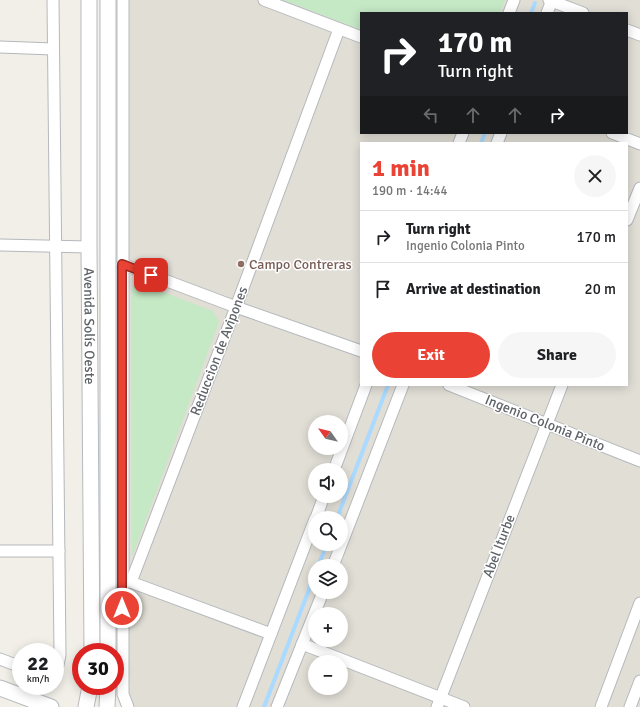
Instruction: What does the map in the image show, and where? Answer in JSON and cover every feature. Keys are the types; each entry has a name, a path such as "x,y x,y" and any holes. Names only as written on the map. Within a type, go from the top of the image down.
{"main road":[{"name":"Avenida Solís Oeste","path":"89,0 92,643"},
{"name":"Avenida Solís Oeste","path":"108,0 108,643"},
{"path":"0,688 52,707"},
{"path":"86,707 88,695"},
{"path":"107,707 108,695"}],"street":[{"path":"53,0 60,643"},
{"path":"123,0 122,264 127,581 123,694 128,707"},
{"path":"264,0 360,37"},
{"path":"509,12 514,0"},
{"path":"547,12 551,0 581,12"},
{"name":"Reduccion de Avipones","path":"127,581 236,307 339,29"},
{"path":"628,30 640,35"},
{"path":"0,48 53,49"},
{"path":"615,134 640,144"},
{"path":"628,218 640,188"},
{"path":"0,245 89,247"},
{"path":"122,264 236,307 360,351"},
{"path":"337,463 366,386"},
{"path":"336,559 403,386"},
{"name":"Ingenio Colonia Pinto","path":"452,386 640,461"},
{"name":"Abel Iturbe","path":"438,702 562,386"},
{"path":"243,707 308,537"},
{"path":"0,551 58,551"},
{"path":"127,581 271,634"},
{"path":"277,707 320,599"},
{"path":"601,707 640,603"},
{"path":"302,644 438,702 464,707"},
{"path":"0,659 12,663"},
{"path":"630,707 640,681"}],"shaded area":[{"name":"Campo Contreras","path":"118,0 640,0 640,707 130,707 124,695 124,643 123,643"}],"green space":[{"path":"283,0 505,0 500,12 360,12 360,30"},
{"path":"137,282 213,311 219,322 132,557 131,289"}],"waterway":[{"path":"531,12 535,3"},
{"path":"481,142 485,134"},
{"path":"340,511 388,386"},
{"path":"321,559 324,551"},
{"path":"264,707 308,592"}],"place":[{"name":"Campo Contreras","path":"241,264"}],"route":[{"path":"122,608 122,264 151,275"}]}
